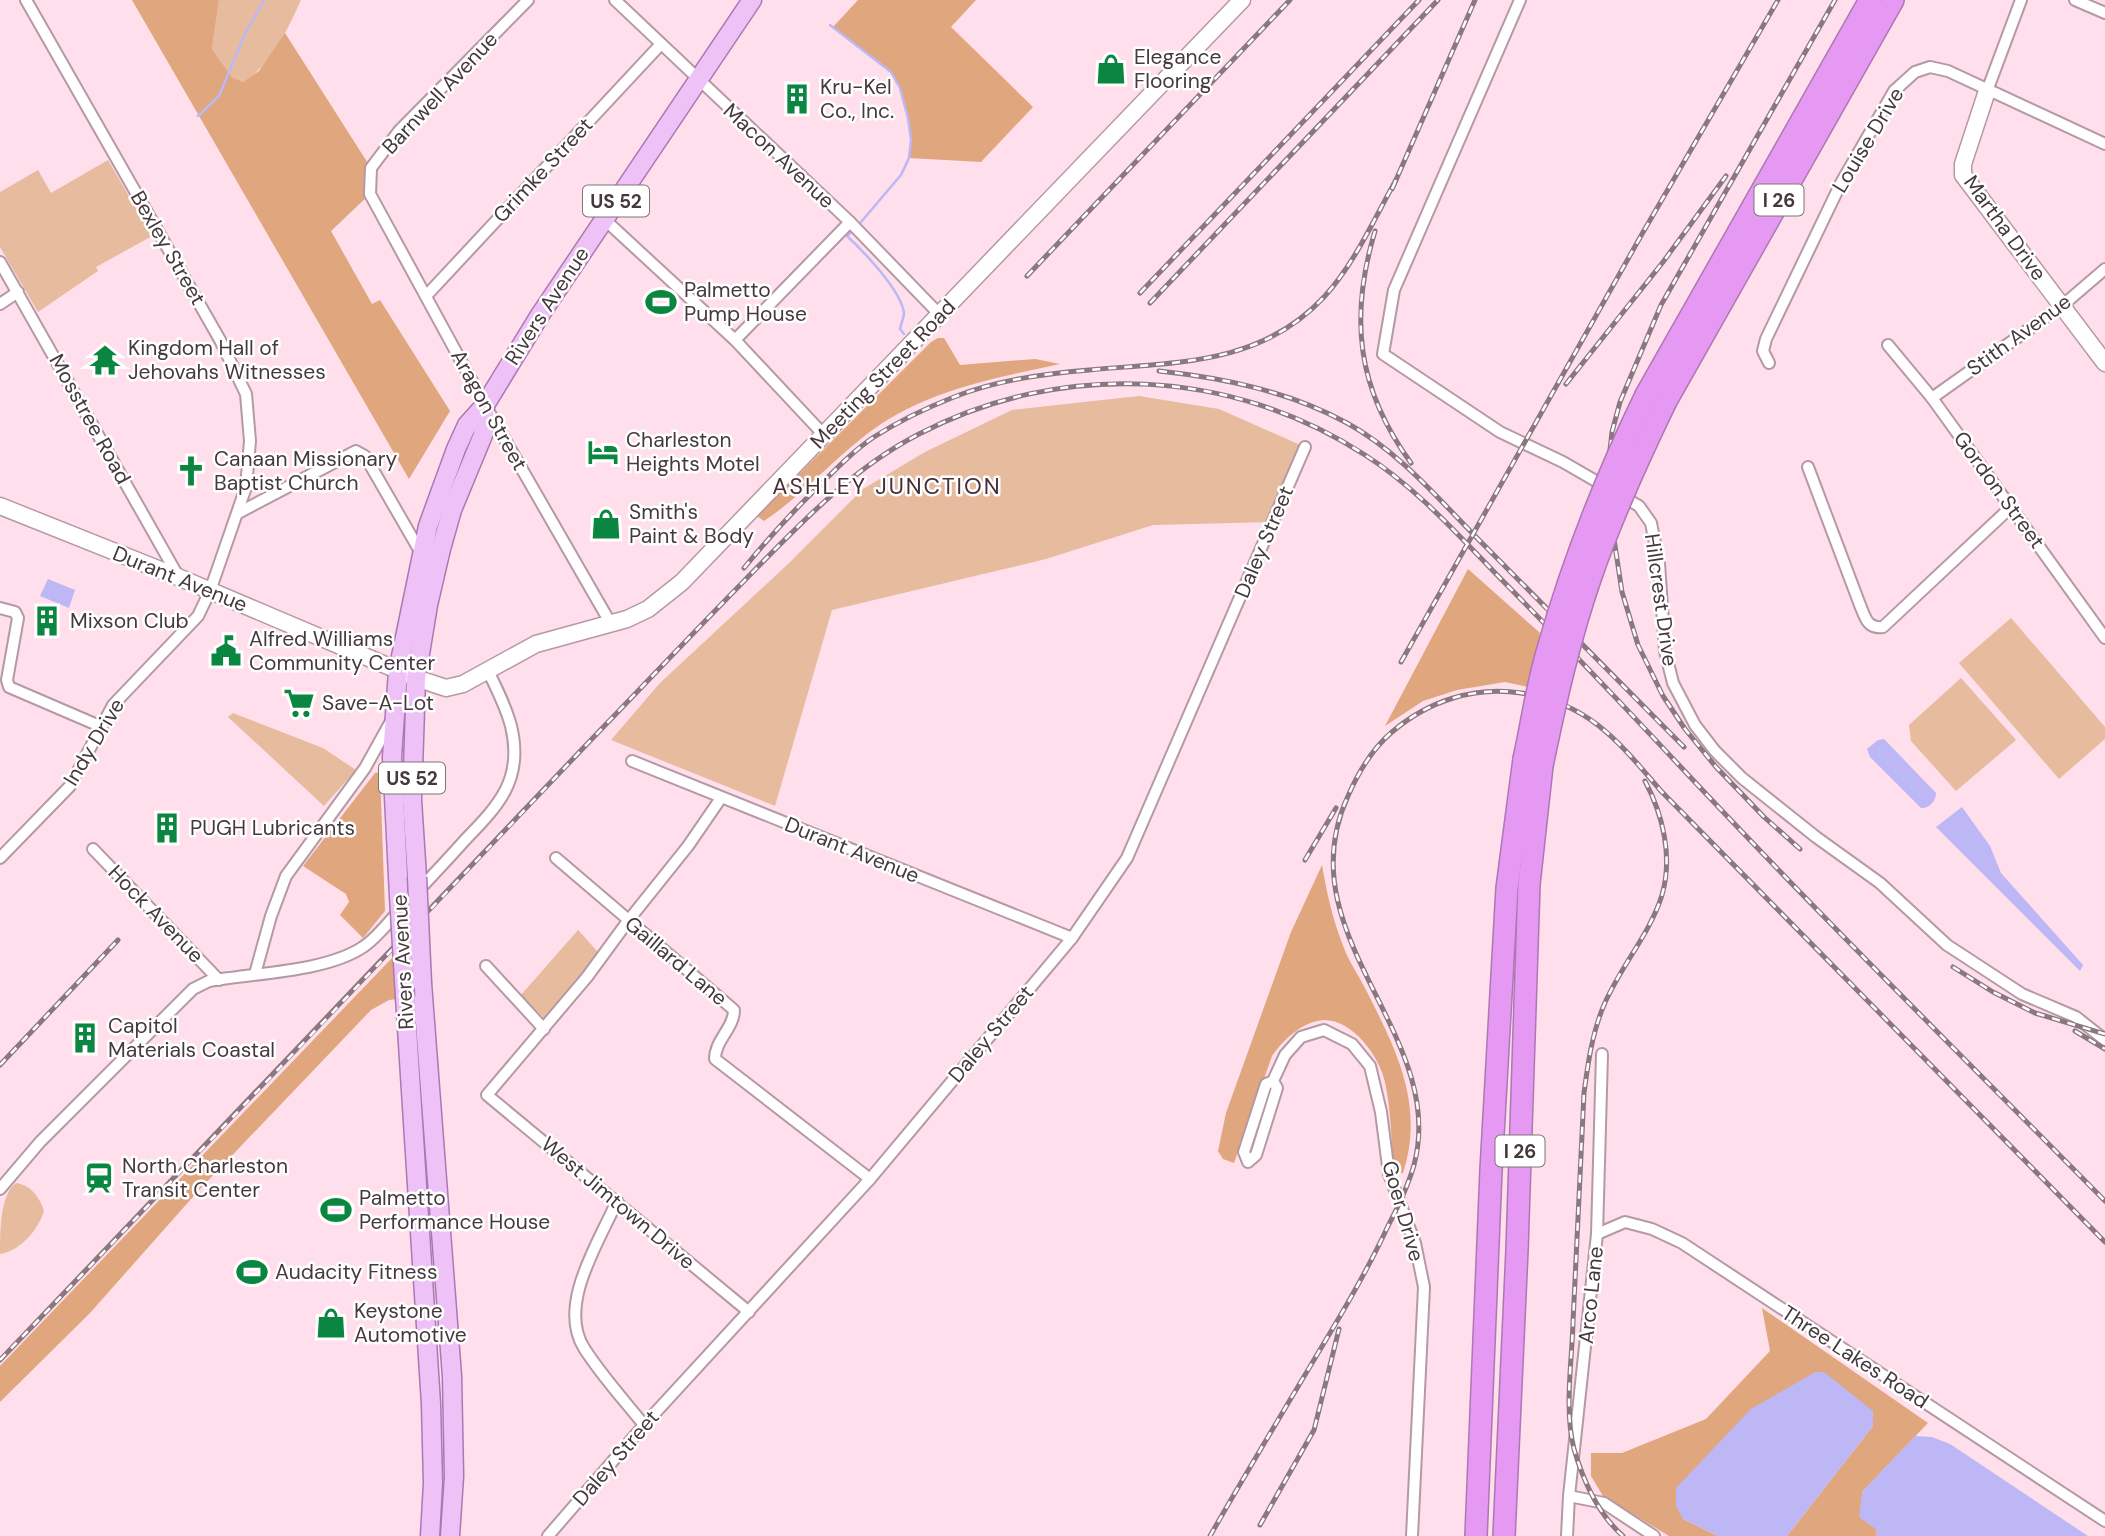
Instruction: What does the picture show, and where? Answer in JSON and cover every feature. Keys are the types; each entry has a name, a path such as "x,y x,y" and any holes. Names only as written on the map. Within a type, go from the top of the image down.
{"highway":[{"name":"I 26","path":"1475,1536 1507,888 1533,762 1559,687 1590,580 1635,465 1656,398 1870,0"},
{"name":"I 26","path":"1656,398 1894,0"},
{"name":"I 26","path":"1504,1536 1533,762"}],"main road":[{"name":"Rivers Avenue","path":"430,1536 433,1483 430,1404 393,797 393,718 398,671 428,526 467,425 485,405 603,218 752,0"},
{"name":"Rivers Avenue","path":"450,1536 454,1476 452,1376 422,983 412,774 416,678 428,605 452,510 483,435 485,405"}],"street":[{"name":"Bexley Street","path":"26,0 220,340 246,394 250,429 246,487 210,591"},
{"name":"Barnwell Avenue","path":"370,194 371,168 399,131 528,0"},
{"name":"Macon Avenue","path":"615,0 850,222 940,315"},
{"name":"Hillcrest Drive","path":"1520,0 1394,290 1383,354 1500,432 1563,462 1639,506 1651,523 1659,563 1665,651 1673,683 1695,725 1715,751 1742,778 1816,837 1880,883 1947,945 2022,994 2076,1017 2105,1040"},
{"name":"Martha Drive","path":"2021,0 1987,91 1963,164 1963,175 2105,363"},
{"path":"2075,0 2105,13"},
{"name":"Meeting Street Road","path":"398,671 442,688 463,684 536,644 611,624 648,609 682,582 940,315 1235,2"},
{"name":"Grimke Street","path":"426,296 661,44"},
{"name":"Louise Drive","path":"1769,363 1763,351 1766,339 1841,183 1894,91 1914,72 1930,67 1948,71 2105,144"},
{"name":"Aragon Street","path":"370,194 485,405 611,624"},
{"path":"603,218 735,340 824,435"},
{"path":"735,340 850,222"},
{"name":"Mosstree Road","path":"0,262 178,577"},
{"name":"Stith Avenue","path":"1932,398 2063,304 2105,269"},
{"path":"0,304 18,292"},
{"name":"Gordon Street","path":"1888,345 1932,398 2105,638"},
{"name":"Daley Street","path":"548,1536 644,1425 870,1179 1072,938 1127,858 1305,447"},
{"path":"238,513 353,452 359,452 365,456 422,556"},
{"path":"1808,467 1868,624 1876,628 1882,628 2011,507"},
{"name":"Durant Avenue","path":"0,506 178,577 398,671"},
{"name":"Indy Drive","path":"0,858 70,786 115,702 198,616 210,591"},
{"path":"0,608 17,614 7,680 9,687 102,727"},
{"path":"0,1189 40,1142 187,995 201,985 219,979 319,964 363,947 499,804 511,778 513,736 505,708 488,671"},
{"path":"255,974 271,916 286,876 365,768 393,718"},
{"name":"Durant Avenue","path":"632,761 1072,938"},
{"path":"486,966 544,1029 688,846 722,797"},
{"name":"Hock Avenue","path":"93,849 219,979"},
{"name":"Gaillard Lane","path":"555,858 734,1010 734,1018 715,1048 715,1059 870,1179"},
{"name":"West Jimtown Drive","path":"544,1029 487,1095 749,1312"},
{"name":"Goer Drive","path":"1273,1081 1277,1088 1256,1155 1248,1162 1244,1152 1266,1084 1273,1081 1284,1055 1301,1037 1324,1030 1352,1044 1370,1066 1381,1112 1389,1174 1415,1243 1424,1287 1412,1536"},
{"name":"Arco Lane","path":"1567,1536 1597,1234 1602,1054"},
{"path":"617,1201 577,1291 575,1324 583,1346 644,1425"},
{"name":"Three Lakes Road","path":"1597,1234 1625,1222 1652,1229 1682,1243 2105,1521"},
{"path":"1569,1496 1604,1503 1654,1536"}],"shaded area":[{"path":"132,0 219,0 212,49 232,77 243,82 259,71 285,33 371,168 370,194 331,231 372,304 380,300 450,411 409,479"},
{"path":"219,0 301,0 270,56 243,82 232,77 212,49"},
{"path":"858,0 976,0 951,27 1033,107 981,162 909,158 911,140 908,118 900,88 891,72 833,27"},
{"path":"108,160 152,236 96,267 98,271 38,312 0,247 0,192 38,170 51,193"},
{"path":"944,338 960,365 1035,359 1060,364 956,389 907,409 862,438 777,512 764,521 757,516 931,342"},
{"path":"1139,396 1219,409 1305,447 1272,522 1153,525 1046,559 832,610 775,806 611,740 660,683 788,564 863,489 925,452 1012,410"},
{"path":"1468,569 1540,633 1528,687 1505,682 1457,690 1423,701 1385,726"},
{"path":"48,579 75,590 69,608 40,596"},
{"path":"2011,618 2105,727 2105,739 2059,779 1959,663"},
{"path":"1961,678 2016,740 1956,791 1911,741 1909,725"},
{"path":"233,713 323,748 356,770 324,806 228,717"},
{"path":"1884,739 1936,793 1932,804 1921,808 1870,757 1867,749 1878,740"},
{"path":"380,772 385,911 363,938 340,915 349,902 346,894 303,866 375,773"},
{"path":"1962,807 1990,846 2001,873 2083,965 2080,971 1936,827"},
{"path":"1322,865 1340,938 1388,1034 1404,1078 1411,1124 1403,1173 1398,1173 1394,1167 1387,1092 1377,1061 1363,1041 1345,1026 1324,1020 1294,1032 1272,1056 1234,1163 1223,1159 1218,1151 1226,1113 1291,932"},
{"path":"578,930 598,952 546,1020 521,995"},
{"path":"394,956 397,999 389,1000 371,1010 199,1190 90,1313 0,1402 0,1366"},
{"path":"16,1183 26,1186 34,1193 44,1211 37,1225 21,1244 0,1254 4,1204"},
{"path":"1762,1308 1928,1423 1862,1492 1877,1531 1876,1536 1787,1536 1873,1426 1683,1519 1718,1536 1669,1536 1603,1496 1591,1476 1591,1453 1622,1453 1706,1419 1770,1351"},
{"path":"1815,1372 1824,1372 1873,1411 1873,1426 1787,1536 1718,1536 1683,1519 1676,1506 1676,1488 1751,1409"},
{"path":"1915,1436 1932,1437 1950,1444 2088,1536 1876,1536 1877,1530 1859,1517 1862,1492"}],"waterway":[{"path":"198,116 219,96 245,34 264,0"},
{"path":"830,25 891,72 900,88 908,118 911,140 909,158 901,175 861,222"},
{"path":"850,233 847,236 896,293 904,313 900,329 904,334"}],"railway":[{"path":"1027,276 1290,0"},
{"path":"1140,293 1419,0"},
{"path":"1150,303 1438,0"},
{"path":"1392,189 1475,0"},
{"path":"1401,662 1642,234 1778,0"},
{"path":"1800,849 1764,817 1716,767 1685,729 1663,696 1638,645 1622,592 1606,486 1612,432 1620,402 1661,305 1835,0"},
{"path":"1566,384 1663,262 1726,176"},
{"path":"744,568 794,511 855,452 883,431 933,406 970,391 1003,382 1055,374 1184,362 1214,356 1244,348 1299,320 1324,297 1345,270 1396,180"},
{"path":"1375,231 1362,294 1363,352 1379,408 1411,463"},
{"path":"1159,371 1231,382 1279,394 1347,423 1385,448 1419,478 1684,747"},
{"path":"0,1360 588,743 827,499 894,448 973,410 1030,394 1087,385 1145,384 1202,391 1259,405 1313,426 1365,455 1402,482 1453,530 1783,875 2105,1201"},
{"path":"1210,1536 1375,1253 1414,1165 1419,1117 1409,1072 1392,1027 1350,939 1336,894 1334,846 1348,796 1372,753 1406,721 1452,698 1486,692 1521,693 1566,706 1601,727 2105,1242"},
{"path":"1623,1536 1599,1507 1578,1461 1569,1418 1569,1386 1584,1093 1591,1048 1604,1005 1657,909 1667,866 1661,822 1645,781"},
{"path":"1305,860 1336,808"},
{"path":"0,1065 118,940"},
{"path":"1953,967 1993,992 2035,1013 2105,1034"},
{"path":"2075,1031 2105,1049"},
{"path":"1260,1525 1314,1430 1339,1329"}],"place":[{"name":"Elegance Flooring","path":"1111,69"},
{"name":"Kru-Kel Co., Inc.","path":"797,99"},
{"name":"Palmetto Pump House","path":"661,302"},
{"name":"Kingdom Hall of Jehovahs Witnesses","path":"105,360"},
{"name":"Charleston Heights Motel","path":"603,452"},
{"name":"Canaan Missionary Baptist Church","path":"191,471"},
{"name":"Smith's Paint & Body","path":"606,524"},
{"name":"Mixson Club","path":"47,621"},
{"name":"Alfred Williams Community Center","path":"226,651"},
{"name":"Save-A-Lot","path":"299,703"},
{"name":"PUGH Lubricants","path":"167,828"},
{"name":"Capitol Materials Coastal","path":"85,1038"},
{"name":"North Charleston Transit Center","path":"99,1178"},
{"name":"Palmetto Performance House","path":"336,1210"},
{"name":"Audacity Fitness","path":"252,1272"},
{"name":"Keystone Automotive","path":"331,1323"}],"district":[{"name":"ASHLEY JUNCTION","path":"887,486"}]}
